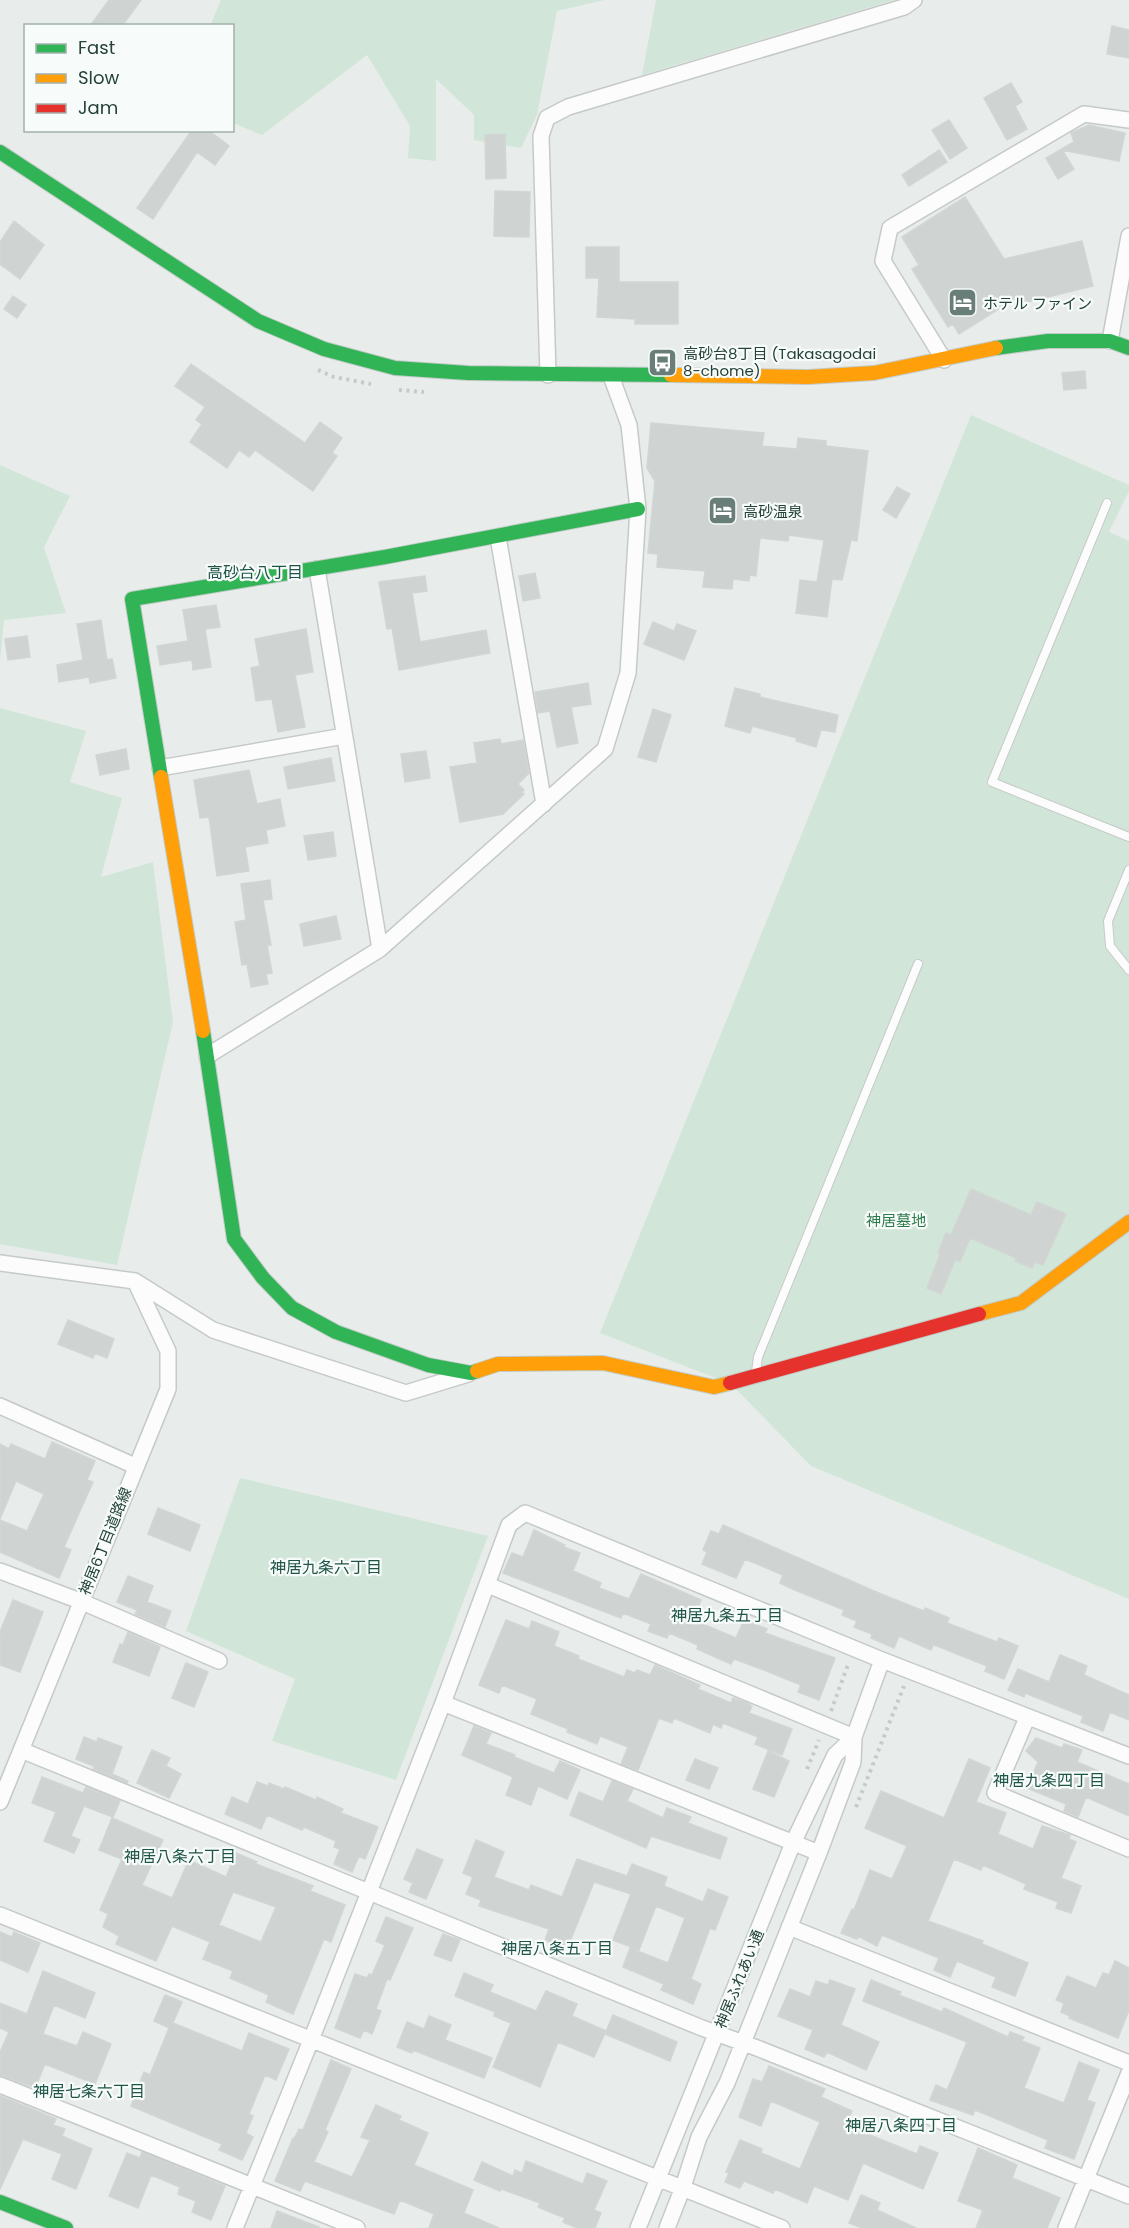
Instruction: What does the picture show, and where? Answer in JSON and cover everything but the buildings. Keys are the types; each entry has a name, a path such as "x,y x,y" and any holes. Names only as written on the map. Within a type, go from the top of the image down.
{"street":[{"path":"548,375 541,136 548,118 568,107 904,7 914,0"},
{"path":"944,360 883,261 890,228 1084,114 1129,120"},
{"path":"0,152 258,321 324,350 394,368 468,374 808,377 874,373 1007,346 1048,341 1110,341 1129,348"},
{"path":"1110,341 1129,236"},
{"path":"207,1056 380,949 605,748 628,673 638,509 628,425 611,376"},
{"path":"471,1373 428,1365 336,1332 292,1308 263,1278 234,1239 207,1056 132,599 498,537 638,509"},
{"path":"498,537 544,804"},
{"path":"317,569 380,949"},
{"path":"160,768 344,736"},
{"path":"0,1263 135,1281 213,1330 406,1393 498,1365 603,1363 714,1387 1021,1303 1129,1222"},
{"name":"神居6丁目道路線","path":"0,1802 3,1784 21,1750 168,1389 168,1351 135,1281"},
{"path":"0,1406 135,1466"},
{"path":"235,2228 443,1703 509,1525 525,1513 882,1660 1129,1756"},
{"path":"0,1571 80,1601 219,1661"},
{"path":"488,1585 854,1737"},
{"name":"神居ふれあい通","path":"667,2228 699,2137 727,2083 819,1853 853,1762 854,1737 882,1660"},
{"path":"443,1703 819,1853"},
{"path":"1027,1718 995,1793 1129,1849"},
{"name":"神居ふれあい通","path":"638,2228 680,2129 793,1843 835,1755 854,1737"},
{"path":"21,1750 717,2034 1129,2196"},
{"path":"0,1915 782,2228"},
{"path":"789,1927 1129,2063"},
{"path":"1066,2228 1129,2073"},
{"path":"0,2085 357,2228"},
{"path":"0,2202 66,2228"}],"lane":[{"path":"1107,503 992,782 1129,837"},
{"path":"1129,870 1108,921 1110,946 1129,970"},
{"path":"756,1376 758,1357 918,964"}],"green space":[{"path":"221,0 604,0 557,11 537,115 521,148 474,140 474,115 436,79 436,161 408,158 410,126 367,55 262,135 234,123 234,24 211,24"},
{"path":"656,0 894,0 642,75"},
{"name":"神居墓地","path":"971,415 1129,485 1129,491 1109,532 1129,541 1129,1599 811,1466 731,1384 600,1333"},
{"path":"0,465 70,496 44,547 66,613 4,620 0,661"},
{"path":"0,708 86,731 70,782 122,798 101,877 153,862 173,1022 117,1265 0,1244"},
{"path":"240,1478 488,1536 396,1780 272,1741 295,1679 186,1631"}],"traffic: fast":[{"path":"0,152 258,321 324,349 395,368 468,373 671,375"},
{"path":"996,348 1048,341 1110,341 1129,348"},
{"path":"161,777 132,599 385,557 638,509"},
{"path":"203,1031 234,1239 263,1278 292,1308 336,1332 428,1365 471,1373 477,1371"},
{"path":"0,2202 66,2228"}],"traffic: slow":[{"path":"671,375 808,377 874,373 996,348"},
{"path":"161,777 203,1031"},
{"path":"979,1314 1021,1303 1129,1222"},
{"path":"477,1371 498,1364 603,1363 714,1387 730,1383"}],"traffic: jam":[{"path":"730,1383 979,1314"}],"place":[{"name":"ホテル ファイン","path":"962,303"},
{"name":"高砂台8丁目 (Takasagodai 8-chome)","path":"662,362"},
{"name":"高砂温泉","path":"722,511"}],"district":[{"name":"高砂台八丁目","path":"255,572"},
{"name":"神居九条六丁目","path":"326,1567"},
{"name":"神居九条五丁目","path":"727,1615"},
{"name":"神居九条四丁目","path":"1049,1780"},
{"name":"神居八条六丁目","path":"180,1856"},
{"name":"神居八条五丁目","path":"557,1948"},
{"name":"神居七条六丁目","path":"89,2091"},
{"name":"神居八条四丁目","path":"901,2125"}]}
